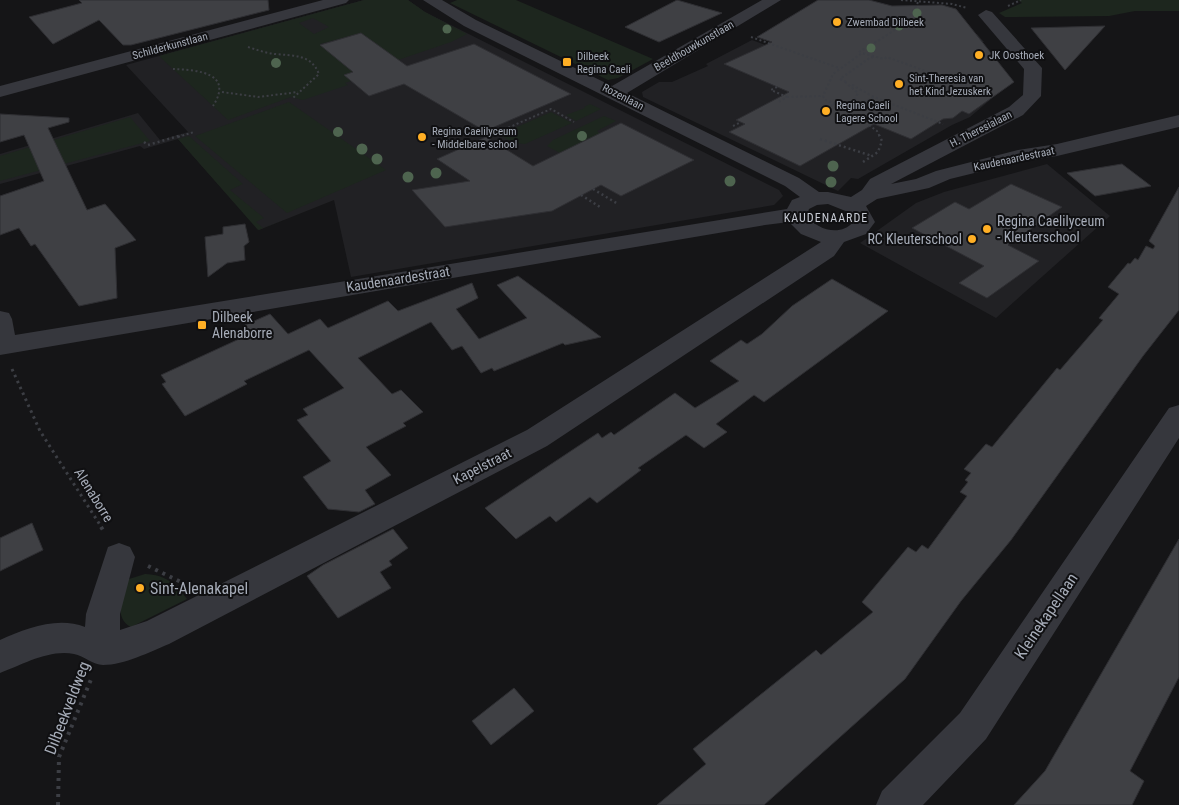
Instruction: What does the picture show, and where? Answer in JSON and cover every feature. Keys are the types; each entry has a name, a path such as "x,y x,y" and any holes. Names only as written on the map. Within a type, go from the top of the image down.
{"street":[{"name":"Schilderkunstlaan","path":"0,92 341,0"},
{"name":"Rozenlaan","path":"431,0 470,23 792,182 806,191 804,227 817,233 834,237"},
{"name":"Beeldhouwkunstlaan","path":"614,93 773,0"},
{"name":"H. Theresialaan","path":"861,200 877,183 1016,111 1032,96 1033,68 986,15"},
{"name":"Kaudenaardestraat","path":"2,346 765,218 836,199 861,200 922,184 943,175 1018,156 1057,150 1179,121"},
{"path":"834,237 854,233 861,228 864,222 861,200"},
{"name":"Kapelstraat","path":"102,649 128,644 157,633 537,438 826,251 832,244 834,237"},
{"path":"0,319 2,346"},
{"name":"Kleinekapellaan","path":"896,805 973,726 1179,414"},
{"path":"0,658 26,644 54,639 74,638 102,649 103,614 119,557"}],"path":[{"path":"901,0 952,4 986,15"},
{"path":"822,96 833,74 858,53 879,40 913,13 918,2"},
{"path":"725,28 840,68"},
{"path":"242,45 269,53 299,55 309,60 318,70 319,74 293,98"},
{"path":"858,53 892,59 942,74 961,85 1020,107"},
{"path":"892,59 887,62 871,57 840,79 874,97 938,122"},
{"path":"187,70 188,65"},
{"path":"173,69 187,70 215,78 220,83 222,92 213,106"},
{"path":"832,104 849,103 858,97 858,93 845,82"},
{"path":"777,87 771,90 787,97 822,96"},
{"path":"222,92 258,97 282,96 300,91"},
{"path":"822,96 827,102 848,111 874,97"},
{"path":"778,102 787,97"},
{"path":"830,110 833,109 830,107 832,104"},
{"path":"496,133 551,109 574,122"},
{"path":"858,167 878,152 882,141 877,131 869,124"},
{"path":"144,142 148,146 194,132"},
{"path":"820,139 873,156"},
{"path":"593,189 618,204"},
{"path":"581,195 600,207"},
{"name":"Alenaborre","path":"2,346 40,431 119,557"},
{"path":"119,557 159,569 218,603"},
{"name":"Dilbeekveldweg","path":"58,805 59,757 102,649"}],"shaded area":[{"name":"Regina Caelilyceum - Middelbare school","path":"364,0 408,0 425,12 779,190 783,196 774,205 351,277 334,200 259,230 178,139 144,149 140,146 0,184 0,154 138,113 160,140 188,132 126,65"},
{"path":"364,0 408,0 425,12 467,34 451,42 398,60 361,33 320,44 353,72 344,75 351,81 345,83 348,85 303,100 291,97 228,120 159,56","holes":["313,18 329,27 314,34 299,23"]},
{"path":"457,0 516,0 653,59 618,78 608,80 450,3"},
{"path":"1018,0 1179,0 1179,11 1135,11 1109,16 1005,17 999,13 1022,3"},
{"name":"Regina Caeli Lagere School","path":"894,34 977,34 984,42 956,43 990,89 990,100 970,117 952,125 858,179 851,178 838,191 643,97 642,92 659,82 672,82 708,66 706,64 752,40 842,73"},
{"path":"289,102 386,170 287,213 195,136"},
{"path":"590,104 601,109 576,121 566,115 585,108"},
{"path":"551,112 572,123 525,144 515,143 499,135"},
{"path":"604,116 616,121 597,131 600,134 569,158 547,146 553,140"},
{"path":"130,117 150,141 0,181 0,156"},
{"path":"189,136 243,184 230,190 264,218 256,222 263,228 285,220 258,230 178,139"},
{"name":"Regina Caelilyceum - Kleuterschool","path":"1047,164 1110,216 996,318 860,243 916,203 944,192"},
{"path":"145,574 164,578 178,588 187,599 131,627 125,623 121,612 126,580"}],"building":[{"path":"79,0 268,0 269,10 131,45 123,45 99,20 53,44 29,17 82,3"},
{"path":"677,0 722,13 659,42 625,27"},
{"name":"Regina Caeli Lagere School","path":"818,0 869,0 892,6 942,5 956,9 1014,82 969,114 962,111 953,118 943,119 911,139 874,124 800,166 729,132 745,124 736,120 789,92 724,64 772,42 757,37"},
{"path":"1105,26 1065,70 1031,28"},
{"path":"361,33 407,66 474,44 571,94 485,131 404,84 369,96 344,75 353,72 320,45"},
{"path":"0,114 69,118 69,122 48,128 87,210 105,204 136,240 115,248 117,298 79,306 35,244 31,246 19,228 0,235 0,196 44,181 24,135 0,142"},
{"path":"621,123 694,160 621,196 601,185 552,211 445,227 412,190 470,181 437,159 486,137 533,166"},
{"path":"1122,164 1151,186 1095,196 1067,173"},
{"name":"RC Kleuterschool","path":"1011,184 1062,207 1008,245 1039,261 987,298 959,283 984,266 912,228 955,202 969,209"},
{"path":"1179,187 1179,310 1143,356 1011,540 961,601 905,679 764,805 657,805 706,764 693,749 816,650 821,655 873,612 862,602 908,547 916,552 922,545 928,549 967,496 960,492 968,482 965,480 971,473 964,469 986,444 992,447 1057,368 1060,370 1103,320 1099,318 1119,294 1108,287 1128,263 1130,264 1135,258 1138,260 1146,246 1153,249 1155,246 1149,241"},
{"path":"245,224 249,242 244,246 245,260 227,263 208,277 205,237 223,234 223,227"},
{"path":"518,276 601,337 565,345 563,343 494,371 492,368 481,373 462,346 452,350 431,322 358,358 392,394 401,390 423,412 403,423 406,426 366,447 391,475 365,490 375,504 359,512 328,509 303,477 331,461 297,420 308,415 303,409 344,388 309,350 244,381 247,384 185,416 162,384 166,382 161,375 250,334 243,326 270,314 288,334 320,319 328,328 388,301 398,311 472,283 478,298 456,309 479,339 527,318 497,285"},
{"path":"832,279 888,311 764,402 754,395 716,424 727,432 704,448 686,435 638,468 641,470 597,503 590,497 556,522 550,516 516,539 485,508 598,433 602,438 611,432 614,435 675,393 695,408 739,381 710,361 741,340 747,344 762,334 792,306"},
{"path":"32,523 43,550 0,571 0,538"},
{"path":"393,529 408,548 389,561 392,565 380,572 391,588 338,618 307,576 323,565"},
{"path":"1179,539 1179,677 1130,771 1144,781 1132,805 1014,805 1045,771"},
{"path":"514,688 534,711 491,745 472,721"}],"place":[{"name":"Zwembad Dilbeek","path":"837,22"},
{"name":"JK Oosthoek","path":"979,55"},
{"name":"Dilbeek Regina Caeli","path":"567,62"},
{"name":"Sint-Theresia van het Kind Jezuskerk","path":"899,84"},
{"name":"Regina Caeli Lagere School","path":"826,111"},
{"name":"Regina Caelilyceum - Middelbare school","path":"422,137"},
{"name":"Regina Caelilyceum - Kleuterschool","path":"987,229"},
{"name":"RC Kleuterschool","path":"972,239"},
{"name":"Dilbeek Alenaborre","path":"202,325"},
{"name":"Sint-Alenakapel","path":"140,588"}],"district":[{"name":"KAUDENAARDE","path":"826,218"}]}
